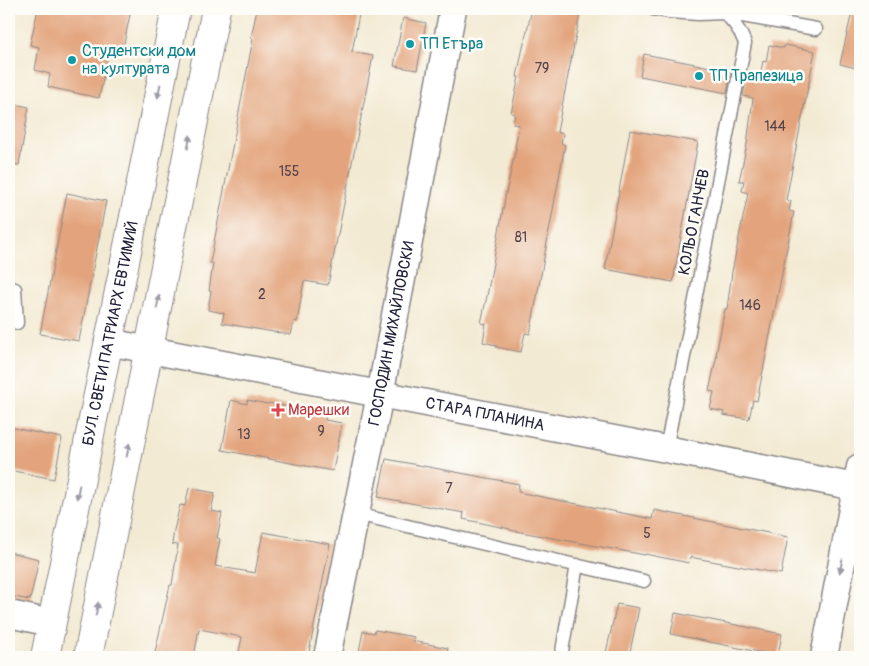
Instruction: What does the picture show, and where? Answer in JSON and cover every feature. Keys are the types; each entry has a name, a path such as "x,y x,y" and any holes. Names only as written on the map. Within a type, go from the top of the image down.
{"main road":[{"name":"БУЛ. СВЕТИ ПАТРИАРХ ЕВТИМИЙ","path":"45,657 176,9"},
{"path":"88,657 216,9"}],"street":[{"name":"ГОСПОДИН МИХАЙЛОВСКИ","path":"327,657 380,395 453,9"},
{"name":"СТАРА ПЛАНИНА","path":"108,342 666,449 859,480"},
{"path":"824,657 859,480"},
{"path":"9,614 51,622"}],"lane":[{"path":"653,9 698,14 723,11 816,28"},
{"name":"КОЛЬО ГАНЧЕВ","path":"666,449 745,44 741,31 723,11"},
{"path":"9,288 15,289 17,323"},
{"path":"356,514 644,581"},
{"path":"562,657 577,565"}],"building":[{"name":"Студентски дом на културата","path":"38,9 131,9 123,49 110,46 99,98 48,87 50,74 35,70 39,47 30,45"},
{"path":"257,9 360,9 352,52 373,56 328,285 304,281 297,322 294,321 291,335 222,323 224,313 208,310 213,263 210,263 253,39 251,38"},
{"path":"532,9 581,9 557,132 563,134 561,143 565,145 530,334 525,333 521,352 496,347 496,345 483,342 486,324 481,323 516,148 519,125 513,124 515,114 511,113"},
{"path":"852,12 860,12 860,69 840,64"},
{"name":"ТП Етъра","path":"403,18 426,23 417,70 394,66"},
{"path":"769,45 784,48 785,45 815,51 786,200 791,201 789,211 794,212 757,401 753,400 749,419 723,415 724,412 710,409 714,392 709,391 725,309 727,309 732,272 748,193 742,191 744,181 739,181 747,144 753,98 743,96 747,74 760,77 763,61 766,62"},
{"path":"644,54 731,71 727,93 640,76"},
{"path":"9,103 29,107 19,165 9,164"},
{"path":"630,130 698,142 673,282 605,269"},
{"path":"67,193 106,201 79,341 40,334"},
{"path":"231,400 247,404 247,400 305,410 305,413 326,416 325,420 342,423 333,471 222,450"},
{"path":"9,427 62,438 54,479 9,470"},
{"path":"386,459 519,484 518,492 652,519 654,510 788,537 781,574 690,557 689,563 510,530 463,519 464,513 378,497"},
{"path":"189,488 215,493 211,511 222,513 217,538 220,539 215,566 255,573 263,532 330,544 308,657 238,657 242,637 199,629 194,657 154,657 170,585 172,585 178,545 172,544 174,530 180,505 185,506"},
{"path":"9,552 39,559 30,600 9,596"},
{"path":"617,604 639,608 629,657 605,657"},
{"path":"675,613 782,634 778,656 671,634"},
{"path":"375,630 414,637 413,641 448,648 447,657 358,657 363,631 374,633"}],"place":[{"name":"ТП Етъра","path":"410,44"},
{"name":"Студентски дом на културата","path":"72,60"},
{"name":"ТП Трапезица","path":"699,76"},
{"name":"Марешки","path":"278,410"}]}
